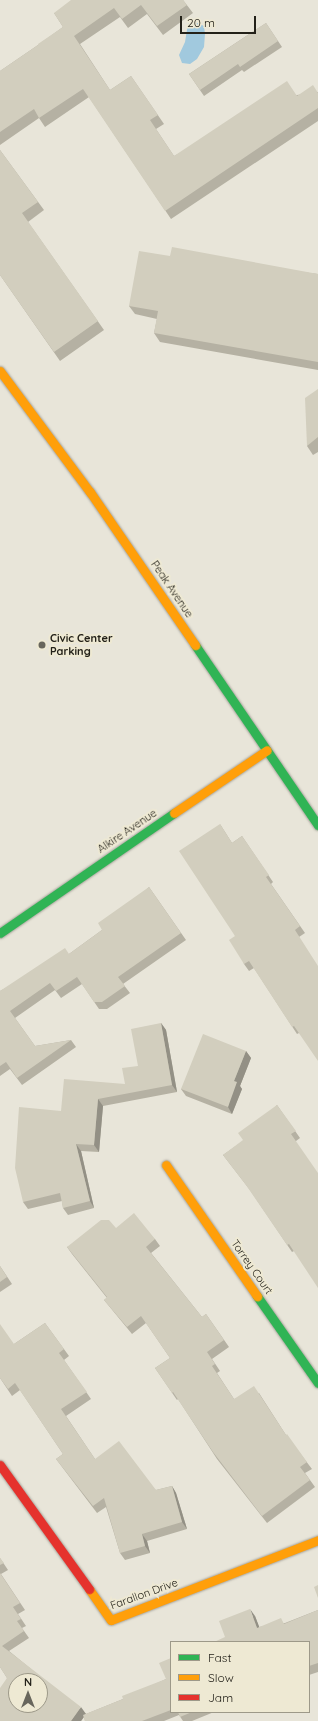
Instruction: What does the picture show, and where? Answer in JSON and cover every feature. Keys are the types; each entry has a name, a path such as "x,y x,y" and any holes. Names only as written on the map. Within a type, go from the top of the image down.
{"street":[{"name":"Peak Avenue","path":"0,371 90,492 318,825"},
{"name":"Alkire Avenue","path":"0,933 267,750"},
{"name":"Torrey Court","path":"166,1165 318,1383"},
{"name":"Farallon Drive","path":"0,1465 111,1620 318,1540"}],"water":[{"path":"191,22 204,26 205,34 204,47 197,59 190,64 182,63 179,55 185,42 188,24"}],"building":[{"path":"71,0 183,0 187,5 157,26 141,5 122,19 114,8 74,36 110,90 131,76 158,115 150,120 174,156 287,81 297,96 313,85 318,93 318,108 165,211 83,89 39,118 34,109 0,132 0,71 63,27 54,13"},
{"path":"266,23 278,41 240,67 238,64 200,90 189,74"},
{"path":"0,150 38,202 22,213 98,321 54,352 0,275"},
{"path":"172,247 318,274 318,362 154,333 158,311 129,306 139,251 170,256"},
{"path":"318,389 318,437 307,446 305,398"},
{"path":"220,824 232,843 242,836 269,875 266,877 300,926 295,930 318,966 318,1061 294,1026 292,1027 249,961 244,964 229,940 235,936 179,851"},
{"path":"149,887 181,933 118,977 125,986 102,1002 94,1002 77,977 56,991 50,983 10,1011 35,1046 71,1040 17,1078 6,1062 0,1066 0,991 65,948 69,954 102,930 98,923"},
{"path":"161,1023 172,1085 98,1099 94,1145 76,1144 90,1201 63,1208 60,1193 23,1202 15,1168 19,1107 61,1111 64,1079 125,1084 122,1068 138,1066 131,1029"},
{"path":"203,1034 246,1051 234,1081 237,1082 228,1107 181,1089"},
{"path":"277,1105 296,1131 291,1134 318,1173 318,1288 289,1244 287,1245 246,1185 223,1155 243,1140 238,1133"},
{"path":"134,1213 155,1239 146,1247 202,1317 206,1314 224,1340 207,1352 215,1364 212,1366 234,1399 254,1386 286,1435 287,1434 307,1462 300,1467 310,1480 262,1516 213,1452 155,1368 170,1358 141,1316 127,1327 104,1300 107,1297 67,1247 101,1220 109,1220 116,1228"},
{"path":"0,1266 7,1277 0,1282"},
{"path":"45,1323 64,1349 59,1353 87,1392 61,1409 95,1459 119,1441 156,1490 172,1486 182,1522 142,1534 145,1546 120,1553 104,1498 93,1506 56,1459 63,1454 15,1383 8,1389 0,1378 0,1324 14,1344"},
{"path":"0,1558 4,1563 0,1565"},
{"path":"0,1573 20,1603 13,1607 21,1619 17,1621 24,1631 2,1646 37,1673 8,1673 8,1713 48,1713 48,1682 81,1707 71,1721 0,1721 0,1688 7,1678 0,1667"},
{"path":"318,1585 318,1598 314,1587"},
{"path":"250,1609 257,1628 281,1618 284,1624 318,1610 318,1663 310,1666 310,1641 216,1641 225,1637 219,1621"},
{"path":"170,1658 170,1710 142,1721 85,1721 83,1715 123,1699 122,1696 166,1679 159,1663"},
{"path":"178,1713 190,1713 180,1717"}],"traffic: fast":[{"path":"195,645 318,825"},
{"path":"0,933 174,813"},
{"path":"257,1296 318,1383"}],"traffic: slow":[{"path":"0,371 90,492 195,645"},
{"path":"174,813 267,750"},
{"path":"166,1165 257,1296"},
{"path":"89,1589 111,1620 318,1540"}],"traffic: jam":[{"path":"0,1465 89,1589"}],"place":[{"name":"Civic Center Parking","path":"42,645"}]}
